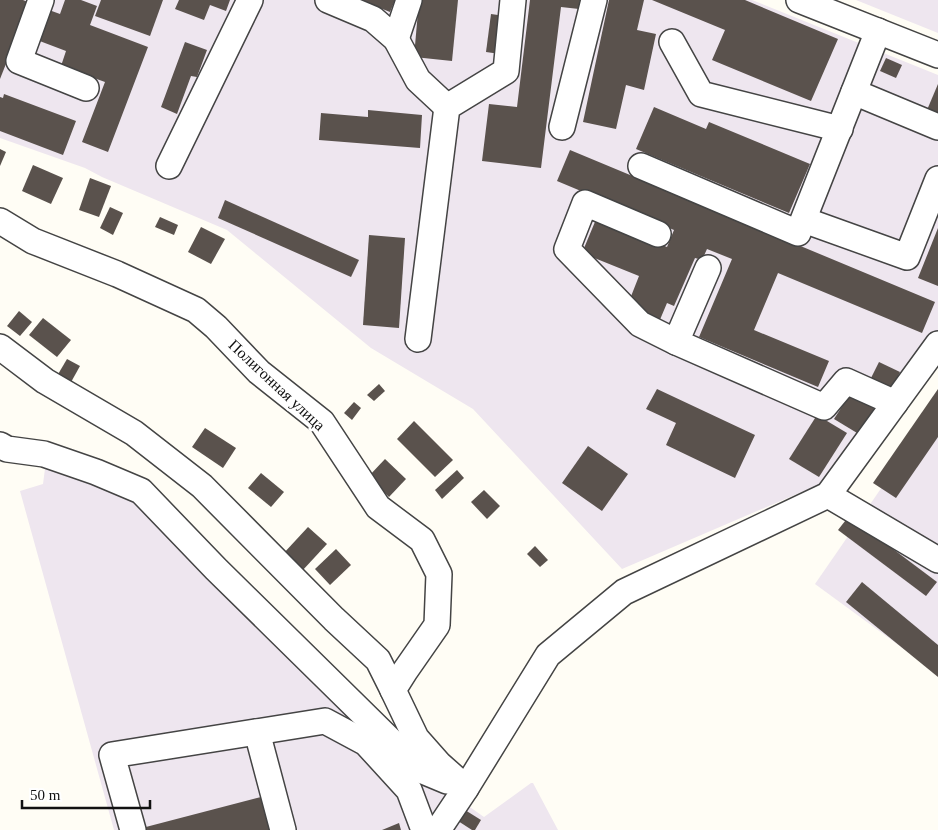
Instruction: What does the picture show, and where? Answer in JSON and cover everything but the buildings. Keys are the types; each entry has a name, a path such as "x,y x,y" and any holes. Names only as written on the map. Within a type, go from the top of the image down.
{"street":[{"path":"41,0 18,61 86,88"},
{"path":"169,166 250,0"},
{"path":"328,0 373,19 396,40 418,80 447,107"},
{"path":"396,40 409,0"},
{"path":"447,107 506,71 513,0"},
{"path":"562,127 594,0"},
{"path":"799,0 824,5 878,31 938,55"},
{"path":"641,166 798,233 878,31"},
{"path":"672,42 701,94 840,129"},
{"path":"854,92 938,127"},
{"path":"418,339 447,107"},
{"path":"804,220 907,257 938,179"},
{"path":"658,234 585,203 567,249 640,324 676,342 824,407 846,381 895,403"},
{"name":"Полигонная улица","path":"0,221 33,241 117,274 196,310 216,327 259,372 322,422 378,507 422,540 439,574 437,625 393,690"},
{"path":"676,342 708,268"},
{"path":"438,830 548,655 624,592 828,495 938,344"},
{"path":"0,347 45,381 134,433 202,486 334,619 378,660 416,738 439,764 466,788"},
{"path":"2,451 44,454 96,472 141,491 230,583 404,754 423,771 466,788"},
{"path":"828,495 938,560"},
{"path":"132,830 112,755 326,721 366,742 409,790 424,830"},
{"path":"257,732 282,830"}],"shaded area":[{"path":"0,0 752,0 938,75 938,333 827,481 622,569 473,409 371,348 227,230 85,168 0,138"},
{"path":"856,0 938,0 938,33"},
{"path":"938,406 938,674 815,584"},
{"path":"46,461 132,494 399,757 484,817 533,783 558,830 114,830 20,491 43,484"}]}
